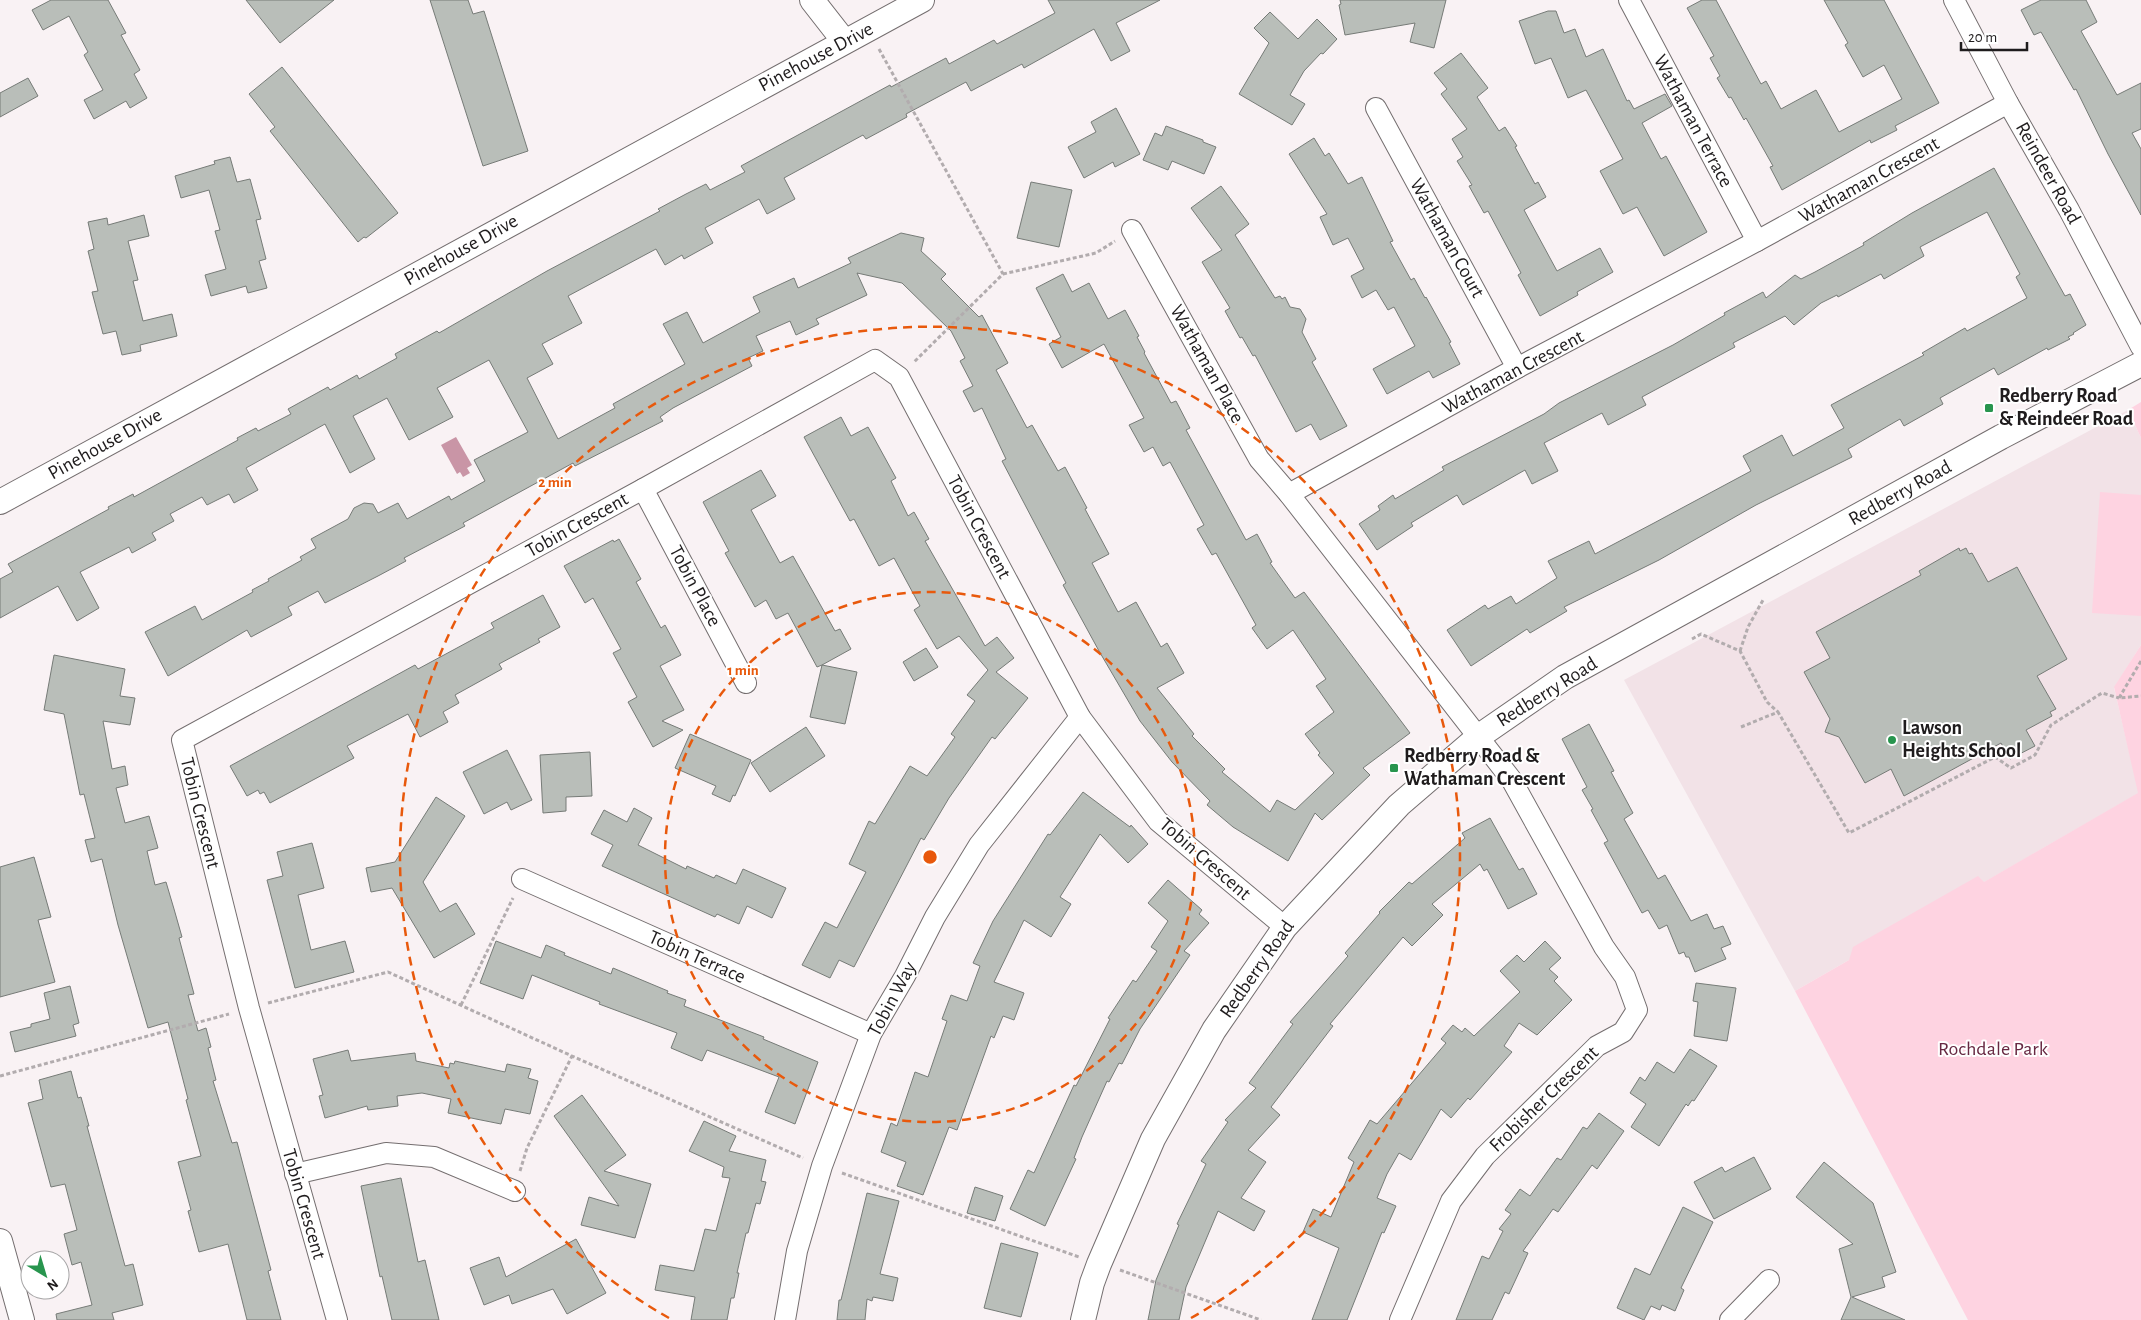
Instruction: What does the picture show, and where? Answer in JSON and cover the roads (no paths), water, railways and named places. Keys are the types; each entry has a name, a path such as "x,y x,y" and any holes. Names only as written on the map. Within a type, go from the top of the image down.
{"street":[{"path":"812,0 844,41"},
{"name":"Pinehouse Drive","path":"0,502 922,0"},
{"name":"Wathaman Terrace","path":"1629,0 1757,241"},
{"name":"Reindeer Road","path":"1954,0 2008,103 2069,210 2141,347"},
{"name":"Wathaman Crescent","path":"1288,494 2008,103"},
{"name":"Wathaman Court","path":"1376,108 1518,368"},
{"name":"Wathaman Place","path":"1132,230 1259,459 1288,494"},
{"name":"Tobin Crescent","path":"337,1320 249,1008 182,740 643,489 875,360 899,377 1080,717 1158,821 1285,927"},
{"name":"Redberry Road","path":"1083,1320 1092,1283 1099,1264 1153,1139 1214,1030 1285,927 1399,805 1478,737 1565,677 2000,437 2141,364"},
{"name":"Tobin Place","path":"643,489 746,682"},
{"path":"1288,494 1478,737"},
{"name":"Tobin Way","path":"785,1320 797,1251 822,1166 871,1034 935,917 979,845 1080,717"},
{"name":"Frobisher Crescent","path":"1400,1320 1451,1201 1486,1156 1597,1046 1623,1032 1637,1010 1625,977 1604,947 1511,779 1478,737"},
{"name":"Tobin Terrace","path":"522,879 871,1034"},
{"path":"295,1174 386,1153 434,1157 515,1191"},
{"path":"0,1241 22,1320"},
{"path":"1730,1320 1768,1280"}],"place":[{"name":"Redberry Road & Reindeer Road","path":"1989,408"},
{"name":"Lawson Heights School","path":"1892,740"},
{"name":"Redberry Road & Wathaman Crescent","path":"1394,768"}],"park label":[{"name":"Rochdale Park","path":"1993,1049"}]}
